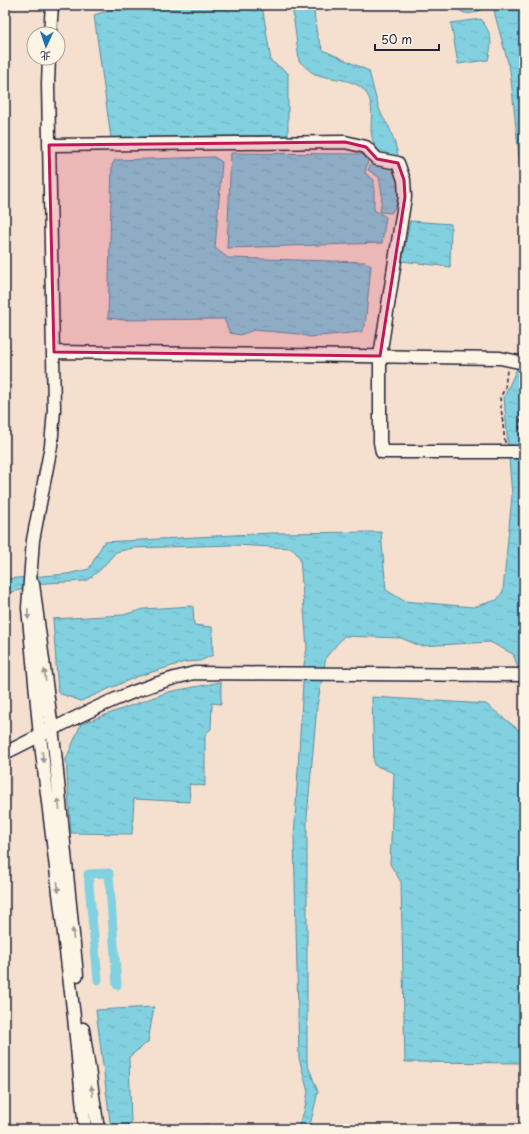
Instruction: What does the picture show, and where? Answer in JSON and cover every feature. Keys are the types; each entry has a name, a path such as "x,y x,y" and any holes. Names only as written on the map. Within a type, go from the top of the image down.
{"street":[{"path":"51,26 52,5"},
{"path":"49,66 54,425 36,518 28,592 28,620 40,736 74,1017 85,1129"},
{"path":"49,145 345,142 366,147 377,158 398,163 404,180 404,197 380,356 380,442 382,452 506,452 523,448"},
{"path":"54,352 500,358 524,363"},
{"path":"30,575 34,587 52,730 81,1010 98,1129"},
{"path":"5,753 121,696 173,678 194,673 524,675"}],"path":[{"path":"506,452 500,398 505,388 507,365"},
{"path":"524,400 519,425 523,448 524,554"}],"highlighted area":[{"path":"345,142 366,147 377,159 398,163 404,180 405,197 380,356 54,352 49,145"}],"water":[{"path":"125,5 262,5 271,61 288,73 288,135 111,138 94,15"},
{"path":"292,5 313,5 317,35 323,50 369,71 378,105 393,137 399,159 401,183 400,194 391,213 380,212 382,195 379,177 368,170 372,162 378,165 382,154 372,139 371,109 367,94 356,84 313,73 299,61"},
{"path":"455,5 482,5 482,9 472,13 464,13"},
{"path":"494,5 524,5 524,205 510,70 495,15"},
{"path":"481,19 487,29 491,43 488,60 458,64 451,23"},
{"path":"231,153 362,154 368,161 365,173 374,180 374,210 386,217 382,243 227,248"},
{"path":"214,157 222,162 215,248 228,258 365,262 371,266 365,326 361,332 309,337 299,334 254,330 240,335 230,333 224,319 124,320 108,318 112,165 115,160"},
{"path":"410,221 451,224 450,267 402,261"},
{"path":"524,231 524,312 522,279"},
{"path":"524,353 524,391 521,396 519,427 518,520 522,645 524,650 524,685 513,654 490,642 420,646 401,638 344,636 326,657 317,706 307,817 307,1063 318,1092 309,1129 297,1129 304,1112 308,1092 299,1058 294,838 304,665 307,648 300,558 292,548 234,545 133,548 116,552 100,570 86,581 46,583 5,594 5,579 67,574 89,569 104,542 271,533 381,532 386,590 404,601 473,607 497,600 503,591 512,496 504,397"},
{"path":"193,606 194,625 212,627 213,655 200,661 185,662 136,677 81,701 58,693 53,619 123,615 144,609"},
{"path":"221,682 221,704 212,703 211,729 205,734 205,786 189,784 190,802 134,799 132,834 71,833 66,759 81,724 168,692"},
{"path":"372,697 486,704 524,734 524,1063 405,1062 401,882 390,864 394,773 374,765"},
{"path":"154,1007 148,1042 129,1057 131,1124 111,1129 96,1010"},
{"path":"208,1124 210,1129 165,1128"}],"waterway":[{"path":"98,980 88,874 109,873 117,985"}]}
